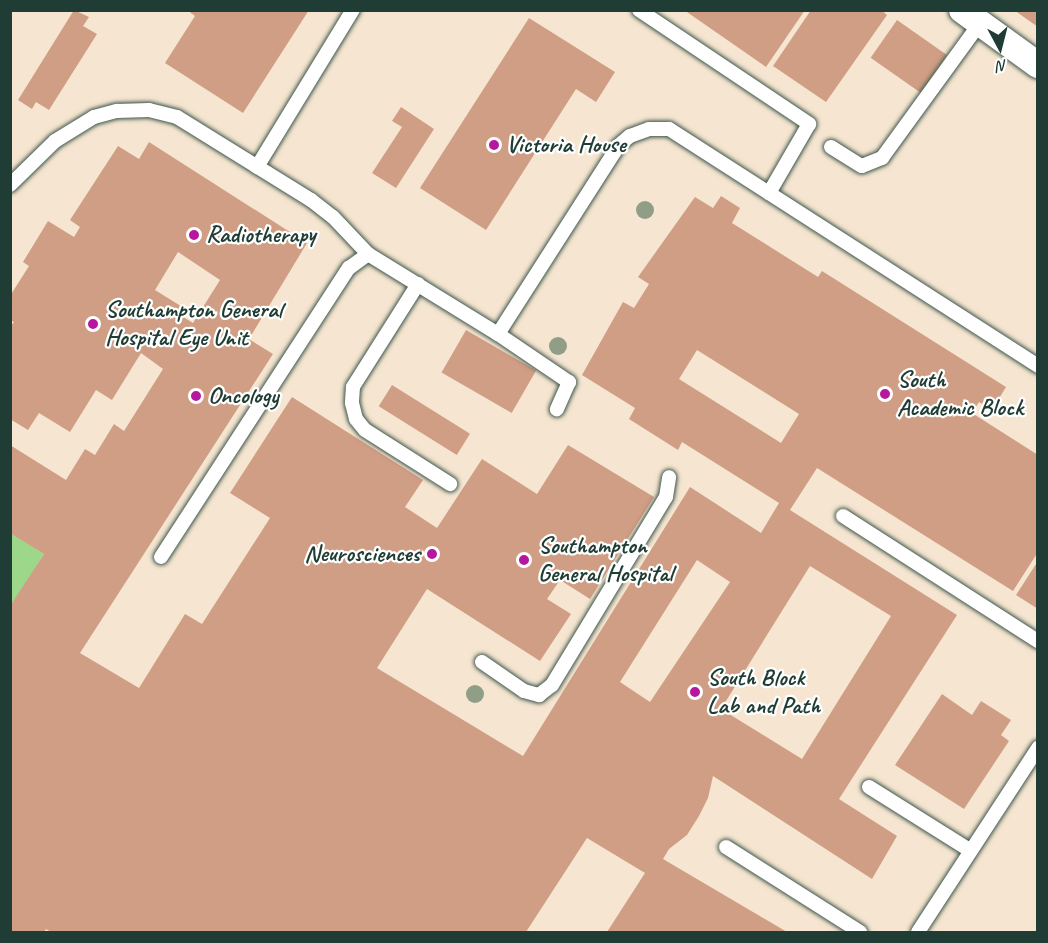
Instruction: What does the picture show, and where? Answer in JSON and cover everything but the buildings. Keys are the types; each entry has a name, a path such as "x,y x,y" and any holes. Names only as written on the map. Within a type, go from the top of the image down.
{"street":[{"path":"971,17 1038,65"}],"lane":[{"path":"257,166 353,10"},
{"path":"639,10 809,124 769,193"},
{"path":"831,147 861,166 882,158 971,17"},
{"path":"10,185 64,134 94,117 117,111 149,110 177,117 257,166 333,217 368,254 498,334 569,381 557,409"},
{"path":"498,334 618,146 630,136 649,129 669,129 1038,366"},
{"path":"160,557 349,268 368,254"},
{"path":"418,284 353,387 352,403 356,419 364,430 450,484"},
{"path":"482,662 524,692 539,695 552,685 666,498 669,477"},
{"path":"843,516 1038,640"},
{"path":"918,933 1038,748"},
{"path":"869,787 971,851"},
{"path":"726,847 860,933"}],"green space":[{"path":"11,533 44,554 11,606"}],"place":[{"name":"Victoria House","path":"494,145"},
{"name":"Radiotherapy","path":"194,235"},
{"name":"Southampton General Hospital Eye Unit","path":"93,324"},
{"name":"South Academic Block","path":"885,394"},
{"name":"Oncology","path":"196,396"},
{"name":"Neurosciences","path":"432,554"},
{"name":"Southampton General Hospital","path":"524,560"},
{"name":"South Block Lab and Path","path":"695,692"}]}
